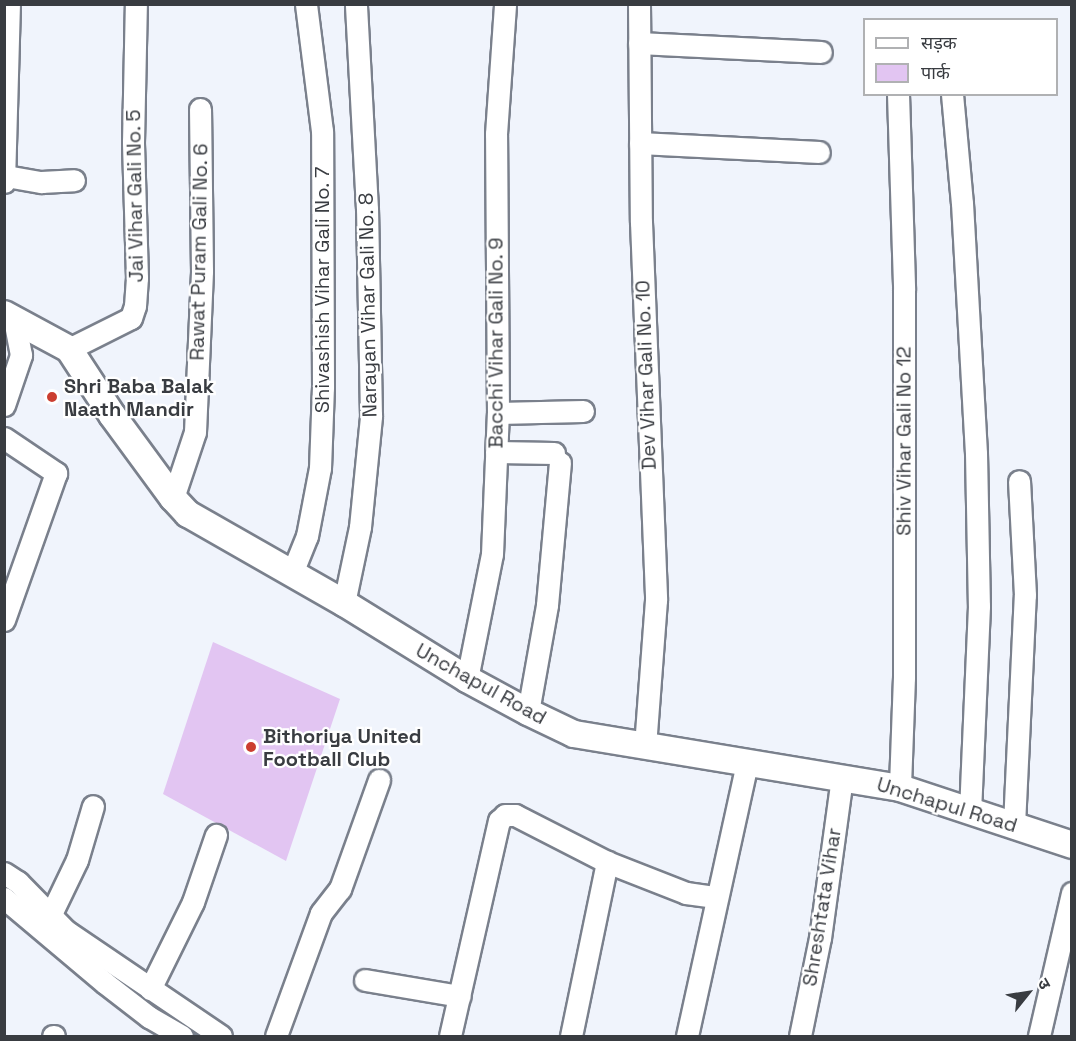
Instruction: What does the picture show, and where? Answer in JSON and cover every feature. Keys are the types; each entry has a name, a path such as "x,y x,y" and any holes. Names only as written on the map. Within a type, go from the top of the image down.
{"street":[{"path":"9,4 5,179 41,182 74,180"},
{"name":"Jai Vihar Gali No. 5","path":"69,349 131,318 135,306 137,278 133,142 136,4"},
{"name":"Shivashish Vihar Gali No. 7","path":"292,573 307,536 320,468 323,387 322,131 306,4"},
{"name":"Narayan Vihar Gali No. 8","path":"344,603 360,527 370,416 368,209 356,4"},
{"name":"Bacchi Vihar Gali No. 9","path":"467,679 492,554 498,413 496,134 505,4"},
{"name":"Dev Vihar Gali No. 10","path":"639,4 647,417 656,600 645,745"},
{"path":"639,43 821,52"},
{"name":"Shiv Vihar Gali No 12","path":"898,96 904,290 904,677 900,788"},
{"path":"952,96 962,203 976,453 979,606 970,810"},
{"name":"Rawat Puram Gali No. 6","path":"173,498 195,432 202,271 200,109"},
{"path":"640,143 819,152"},
{"path":"7,394 21,355 9,317"},
{"name":"Unchapul Road","path":"9,317 49,336 69,349 112,415 173,498 188,513 344,603 467,679 528,712 574,734 900,788 1071,845"},
{"path":"498,413 584,411"},
{"path":"4,438 56,473 4,620"},
{"path":"496,452 557,458 548,605 528,712"},
{"path":"1014,825 1024,595 1020,482"},
{"path":"687,1036 747,762"},
{"name":"Shreshtata Vihar","path":"800,1036 820,938 842,777"},
{"path":"276,1036 321,913 340,889 379,780"},
{"path":"50,915 77,860 93,806"},
{"path":"450,1036 499,821 505,815 515,815 607,862 686,893 716,897"},
{"path":"150,989 193,902 216,835"},
{"path":"571,1036 607,862"},
{"path":"4,873 18,882 50,915 99,955 221,1036"},
{"path":"1039,1036 1071,893"},
{"path":"4,898 105,983 149,1017 182,1036"},
{"path":"365,980 460,996"}],"green space":[{"name":"Bithoriya United Football Club","path":"213,642 340,699 286,861 163,794"}],"waterway":[{"path":"165,1011 201,1036"}],"place":[{"name":"Shri Baba Balak Naath Mandir","path":"52,397"},
{"name":"Bithoriya United Football Club","path":"251,747"}]}
